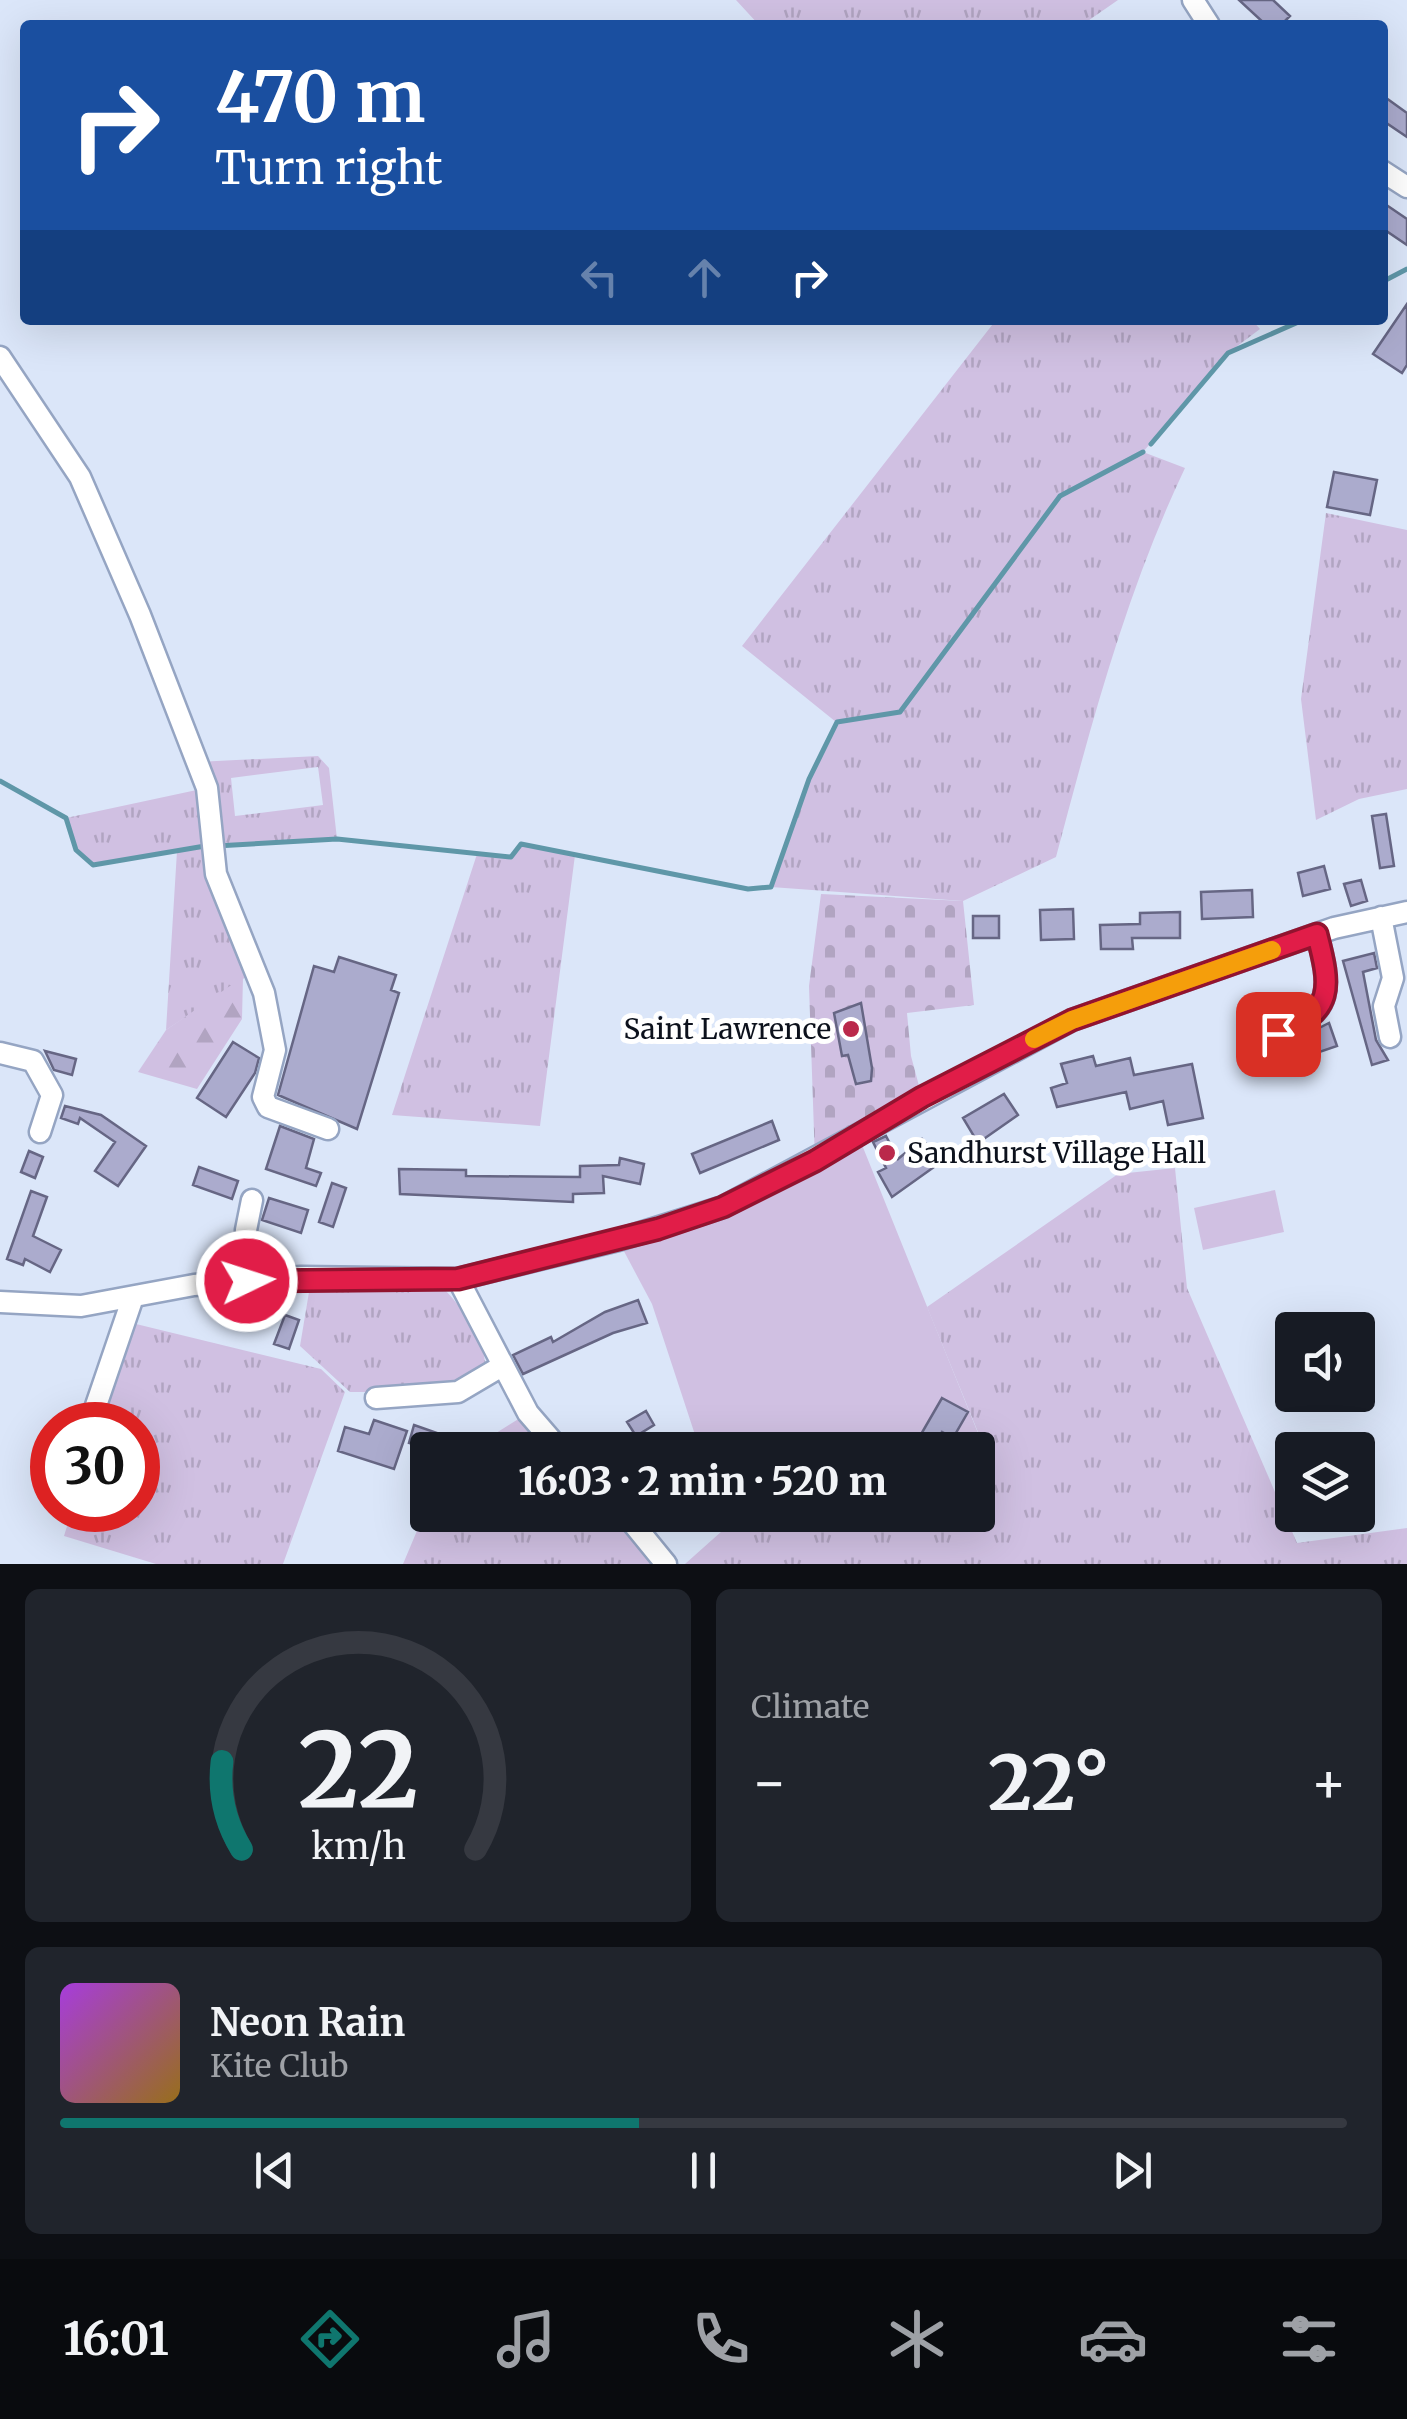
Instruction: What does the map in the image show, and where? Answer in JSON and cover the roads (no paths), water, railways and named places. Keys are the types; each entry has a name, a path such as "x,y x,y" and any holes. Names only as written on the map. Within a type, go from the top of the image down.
{"street":[{"path":"0,357 80,477 140,615 206,788 216,874 264,994 275,1050 263,1097 268,1107 328,1129"},
{"path":"0,1302 82,1306 132,1300 194,1285 247,1281 458,1279 618,1240 723,1207 1072,1020 1317,934 1407,912"},
{"path":"1381,917 1393,978 1384,1006 1390,1037"},
{"path":"1278,1034 1316,1014 1326,992 1328,978 1317,934"},
{"path":"0,1052 33,1061 52,1095 40,1132"},
{"path":"247,1281 246,1230 252,1200"},
{"path":"458,1279 528,1413 544,1432"},
{"path":"97,1402 132,1300"},
{"path":"376,1398 458,1392 502,1366"},
{"path":"640,1532 666,1564"}],"waterway":[{"path":"1388,279 1407,269"},
{"path":"1151,444 1228,353 1292,325"},
{"path":"216,846 337,839 511,857 521,844 748,889 771,887 809,779 837,722 900,712 1060,496 1143,452"},
{"path":"0,781 66,818 76,850 93,865 205,846"}],"place":[{"name":"Saint Lawrence","path":"851,1029"},
{"name":"Sandhurst Village Hall","path":"887,1153"}]}
